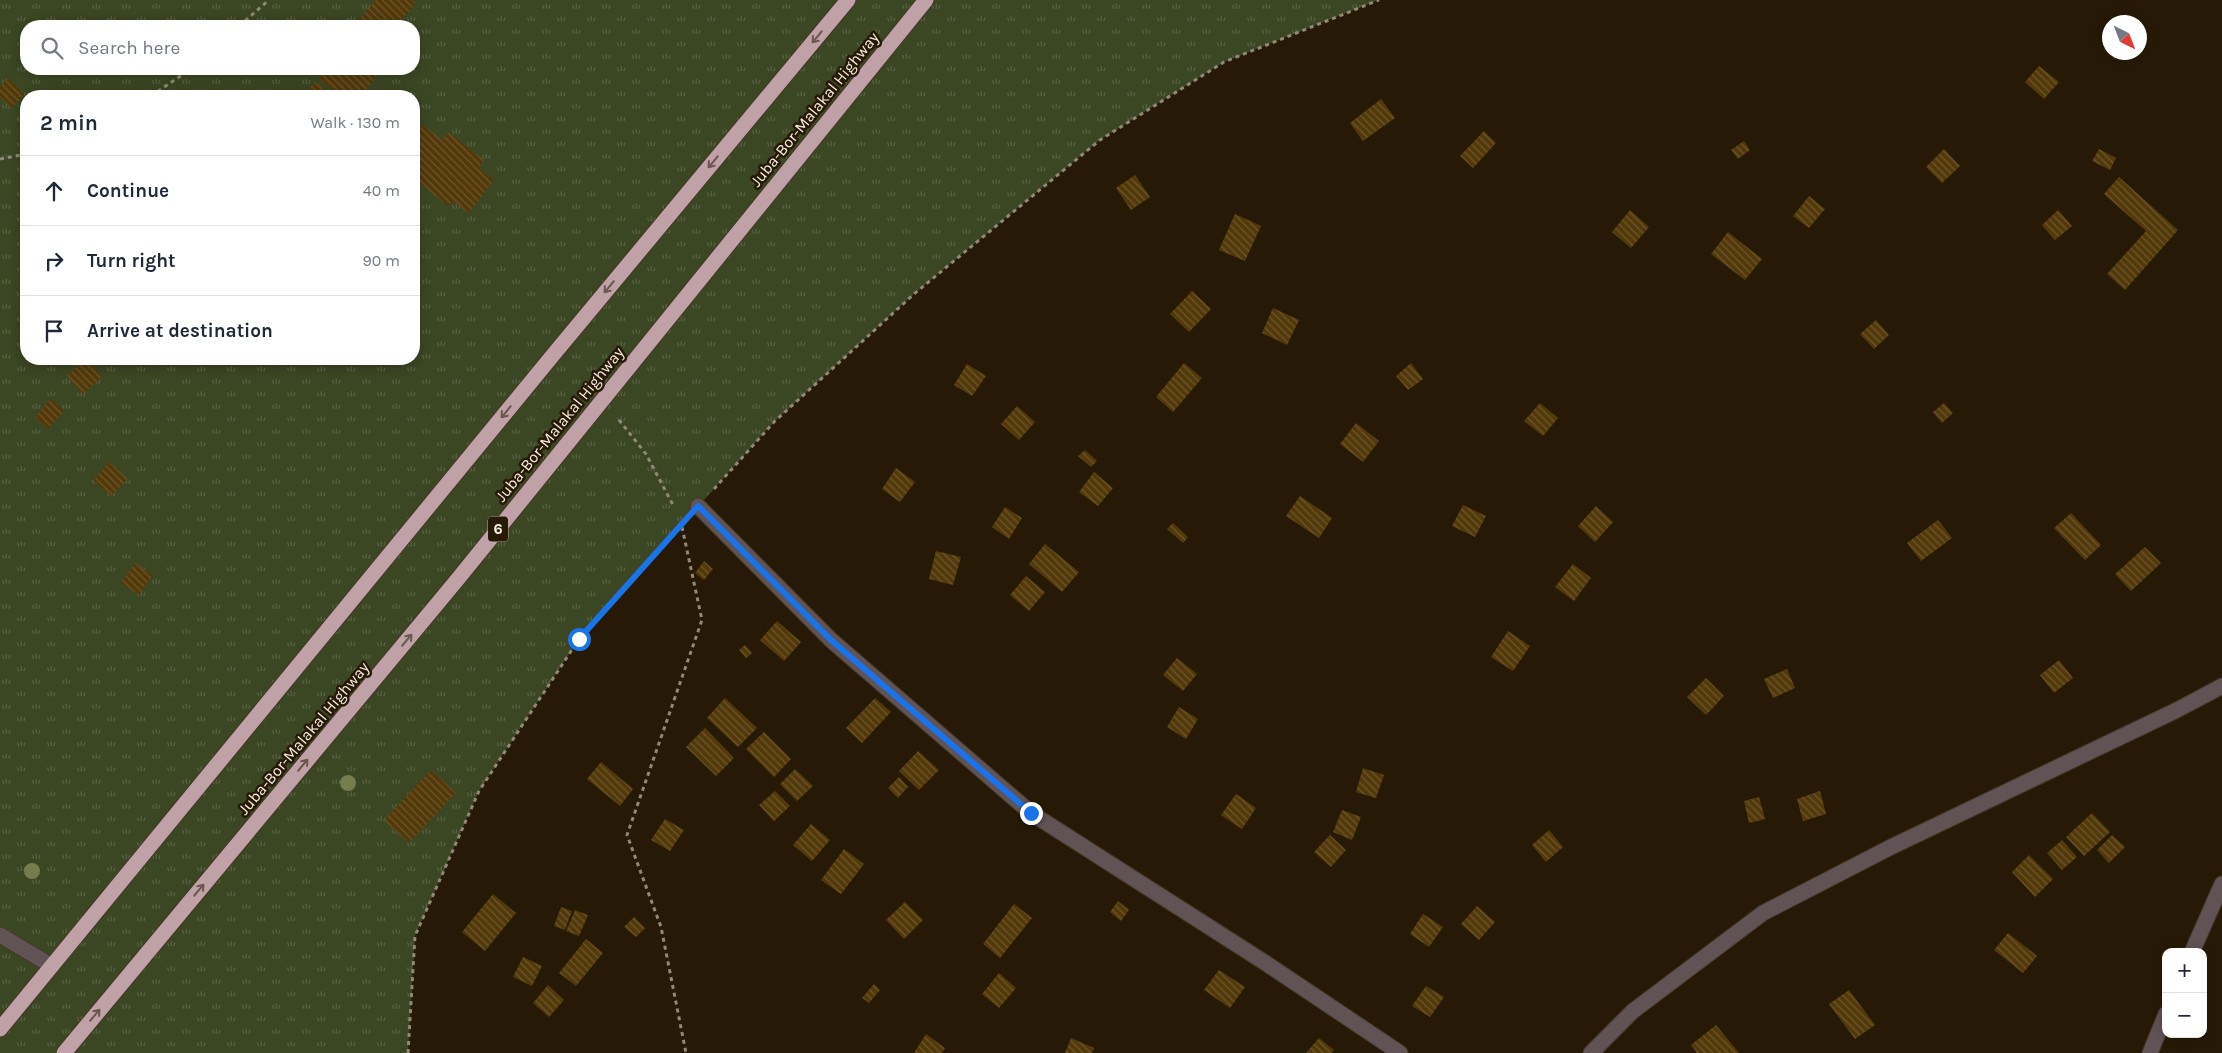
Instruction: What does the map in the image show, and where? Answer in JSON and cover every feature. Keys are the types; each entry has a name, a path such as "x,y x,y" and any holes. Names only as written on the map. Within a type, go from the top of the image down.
{"highway":[{"path":"0,1029 552,355 848,0"},
{"name":"Juba-Bor-Malakal Highway","path":"64,1053 457,580 926,0"}],"street":[{"path":"698,506 831,640 1031,813 1264,962 1400,1053"},
{"path":"1591,1053 1633,1011 1763,913 1891,847 2222,686"},
{"path":"2194,948 2222,884"},
{"path":"0,935 52,966"},
{"path":"2150,1053 2162,1024"}],"path":[{"path":"246,20 269,0"},
{"path":"408,1053 415,936 479,791 579,639 774,422 914,294 1100,140 1224,62 1379,0"},
{"path":"160,90 182,75"},
{"path":"0,159 20,155"},
{"path":"602,399 646,454 676,511"},
{"path":"680,520 702,620 627,835 661,927 686,1053"}],"green space":[{"path":"0,0 1379,0 1224,62 1100,140 914,294 774,422 579,639 479,791 415,936 408,1053 0,1053"}],"building":[{"path":"376,0 412,0 416,3 401,20 385,20 383,18 381,20 359,20"},
{"path":"2039,66 2059,82 2044,99 2025,82"},
{"path":"322,75 377,75 366,90 334,90 319,79"},
{"path":"9,78 20,90 20,99 11,108 0,97 0,86"},
{"path":"315,82 325,90 309,90"},
{"path":"1381,99 1395,118 1363,141 1350,123"},
{"path":"420,123 442,140 448,132 484,160 478,168 494,180 469,213 452,201 448,206 420,183"},
{"path":"1484,131 1496,143 1473,168 1460,156"},
{"path":"1744,141 1750,150 1738,159 1731,150"},
{"path":"1944,149 1960,166 1942,183 1926,167"},
{"path":"2099,149 2116,158 2110,170 2092,161"},
{"path":"1135,175 1150,197 1131,210 1116,188"},
{"path":"2119,177 2178,230 2125,290 2107,274 2146,231 2104,194"},
{"path":"1809,196 1825,209 1809,228 1793,216"},
{"path":"1630,210 1649,227 1631,248 1612,232"},
{"path":"2058,210 2072,226 2055,240 2042,225"},
{"path":"1235,214 1261,226 1245,261 1219,250"},
{"path":"1728,232 1762,259 1745,280 1711,254"},
{"path":"1192,291 1211,309 1189,332 1170,314"},
{"path":"1273,308 1299,320 1287,345 1262,333"},
{"path":"1876,320 1889,335 1874,349 1860,334"},
{"path":"1184,363 1202,378 1173,412 1156,397"},
{"path":"1411,363 1423,379 1408,390 1396,376"},
{"path":"967,364 986,376 972,396 954,385"},
{"path":"79,365 91,365 102,377 83,394 67,376"},
{"path":"51,399 64,411 48,429 35,417"},
{"path":"1540,403 1558,418 1543,436 1524,421"},
{"path":"1944,403 1953,413 1942,423 1933,412"},
{"path":"1017,406 1035,422 1019,440 1001,424"},
{"path":"1356,423 1379,441 1363,462 1340,444"},
{"path":"1085,450 1097,461 1091,467 1078,456"},
{"path":"109,462 128,479 111,496 93,480"},
{"path":"896,468 915,482 900,502 882,489"},
{"path":"1094,472 1113,488 1098,506 1079,492"},
{"path":"1300,496 1332,518 1319,538 1286,516"},
{"path":"1463,505 1486,516 1475,537 1452,526"},
{"path":"1596,506 1613,522 1595,542 1578,526"},
{"path":"1005,507 1022,518 1009,539 992,527"},
{"path":"2071,513 2101,545 2085,560 2054,528"},
{"path":"1938,520 1952,538 1921,561 1907,543"},
{"path":"1173,523 1188,537 1183,543 1167,529"},
{"path":"1045,544 1079,572 1062,592 1029,564"},
{"path":"2145,547 2161,563 2131,591 2115,574"},
{"path":"936,551 961,557 953,585 929,579"},
{"path":"704,561 713,569 704,580 695,573"},
{"path":"135,563 153,575 139,595 121,583"},
{"path":"1573,564 1591,578 1574,601 1555,587"},
{"path":"1026,576 1045,592 1029,611 1010,595"},
{"path":"777,621 801,642 784,661 760,640"},
{"path":"1508,631 1530,646 1513,671 1491,657"},
{"path":"745,645 752,653 746,658 739,650"},
{"path":"1177,658 1197,674 1183,691 1163,675"},
{"path":"2059,660 2073,678 2054,693 2040,675"},
{"path":"1787,669 1795,688 1773,698 1764,679"},
{"path":"1706,678 1724,696 1706,715 1687,697"},
{"path":"725,698 757,728 738,747 707,718"},
{"path":"875,698 891,712 862,743 846,728"},
{"path":"1179,707 1198,719 1186,739 1167,727"},
{"path":"705,728 734,758 716,776 686,747"},
{"path":"764,732 791,759 774,777 746,749"},
{"path":"918,751 939,770 919,790 899,771"},
{"path":"601,762 633,789 620,806 587,779"},
{"path":"1363,768 1384,775 1376,798 1356,792"},
{"path":"795,769 813,786 797,801 780,784"},
{"path":"431,770 456,793 409,843 384,820"},
{"path":"899,777 908,787 898,798 888,788"},
{"path":"775,791 790,806 774,821 759,805"},
{"path":"1820,791 1826,814 1803,821 1797,799"},
{"path":"1236,794 1256,808 1242,829 1221,815"},
{"path":"1759,797 1765,819 1749,823 1744,801"},
{"path":"1342,810 1361,817 1352,840 1333,832"},
{"path":"2092,813 2110,832 2084,856 2066,837"},
{"path":"665,819 684,830 670,851 651,840"},
{"path":"811,824 830,840 812,861 793,845"},
{"path":"1549,830 1563,847 1546,862 1532,845"},
{"path":"1330,835 1346,850 1331,867 1314,852"},
{"path":"2112,835 2125,847 2109,863 2097,850"},
{"path":"2062,840 2077,857 2062,870 2047,853"},
{"path":"844,849 864,864 841,894 821,880"},
{"path":"2029,855 2053,879 2035,897 2012,872"},
{"path":"493,894 516,913 485,951 462,932"},
{"path":"1118,901 1129,910 1121,921 1110,912"},
{"path":"905,902 923,920 904,939 886,920"},
{"path":"1014,904 1032,918 1000,958 983,944"},
{"path":"1477,906 1495,922 1479,940 1461,924"},
{"path":"561,907 572,911 565,930 554,926"},
{"path":"575,910 588,915 579,936 566,931"},
{"path":"1423,914 1443,927 1429,947 1410,934"},
{"path":"634,917 645,928 636,937 624,927"},
{"path":"2008,933 2037,956 2023,973 1994,950"},
{"path":"586,939 603,953 576,986 559,973"},
{"path":"523,957 542,966 532,986 513,977"},
{"path":"1219,970 1245,987 1230,1008 1204,990"},
{"path":"999,973 1016,988 999,1008 982,994"},
{"path":"874,984 880,990 869,1003 862,998"},
{"path":"548,985 564,1000 549,1017 533,1003"},
{"path":"1426,986 1444,997 1430,1017 1412,1006"},
{"path":"1849,990 1875,1025 1855,1039 1829,1004"},
{"path":"1716,1025 1739,1053 1697,1053 1691,1045"},
{"path":"926,1034 945,1048 942,1053 914,1053"},
{"path":"1071,1038 1094,1048 1092,1053 1065,1053"},
{"path":"1319,1038 1334,1050 1332,1053 1306,1053"}],"route":[{"path":"579,639 698,506 831,640 1031,813"}]}
